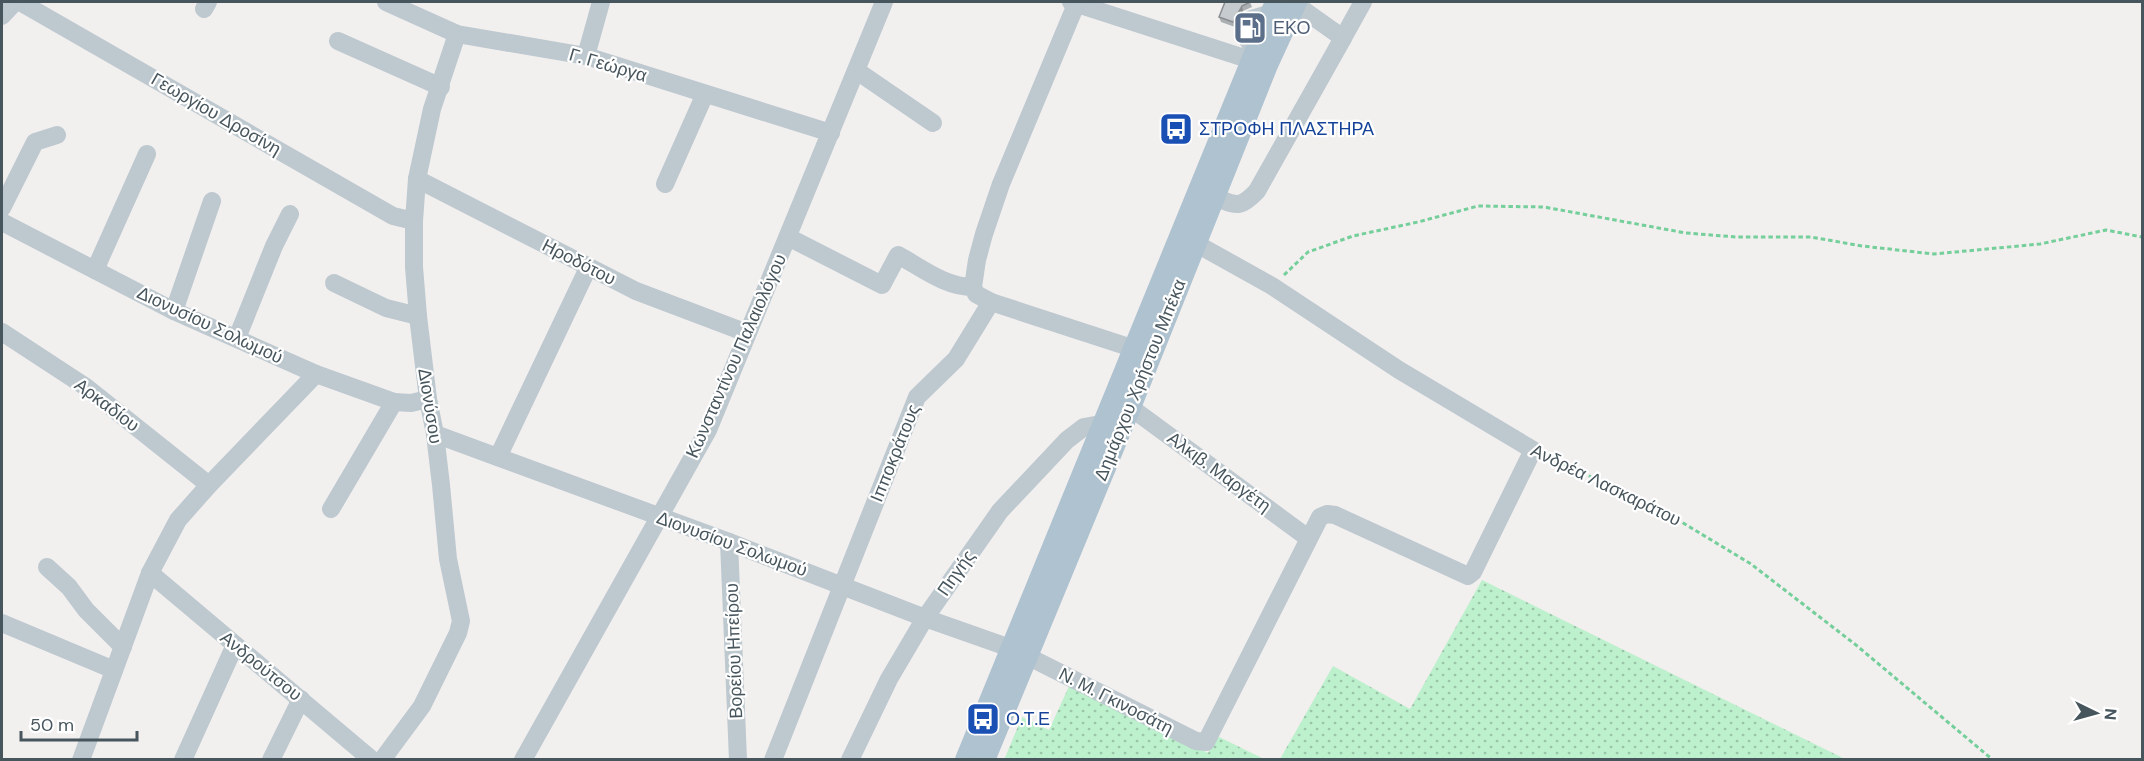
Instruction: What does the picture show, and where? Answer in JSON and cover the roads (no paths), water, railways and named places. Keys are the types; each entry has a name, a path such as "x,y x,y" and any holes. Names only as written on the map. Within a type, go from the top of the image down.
{"main road":[{"name":"Δημάρχου Χρήστου Μπέκα","path":"984,759 1102,428 1254,52 1285,5"},
{"name":"Δημάρχου Χρήστου Μπέκα","path":"966,759 1020,653 1130,407 1214,197 1254,52"}],"street":[{"path":"2,16 15,2"},
{"name":"Γεωργίου Δροσίνη","path":"20,2 393,216 414,221"},
{"name":"Γ. Γεώργα","path":"386,2 457,34 586,56 831,133"},
{"path":"586,56 601,2"},
{"name":"Κωνσταντίνου Παλαιολόγου","path":"523,759 708,430 884,2"},
{"path":"1135,349 991,302 976,294 973,287 977,260 992,208 1075,2 1210,47 1254,52"},
{"path":"1214,197 1235,205 1246,202 1257,191 1364,2"},
{"path":"1254,52 1251,18 1285,5 1343,38"},
{"name":"Διονύσου","path":"382,759 422,706 458,633 461,621 448,559 414,267 417,179 432,109 457,34"},
{"path":"338,41 441,87"},
{"path":"1210,47 1254,52"},
{"path":"857,71 933,123"},
{"path":"665,184 705,94"},
{"path":"2,208 34,142 57,135"},
{"path":"95,270 147,154"},
{"name":"Ηροδότου","path":"417,179 636,291 747,333"},
{"path":"174,310 212,201"},
{"path":"237,338 274,246 290,214"},
{"name":"Διονυσίου Σολωμού","path":"2,222 174,310 316,374 394,402 411,403 428,399"},
{"path":"788,237 882,285 898,255 950,284 973,287"},
{"name":"Ανδρέα Λασκαράτου","path":"1195,243 1272,286 1399,370 1533,450 1473,572 1468,576 1335,515 1323,514 1308,538"},
{"path":"498,457 588,268"},
{"path":"334,283 386,308 418,315"},
{"name":"Ιπποκράτους","path":"773,759 917,397 956,359 991,302"},
{"name":"Αρκαδίου","path":"2,332 86,387 209,484"},
{"path":"81,759 150,573 178,520 209,484 316,374"},
{"path":"331,509 394,402"},
{"name":"Αλκιβ. Μαργέτη","path":"1130,407 1308,538"},
{"name":"Πηγής","path":"850,759 889,680 925,618 1007,503 1067,440 1084,427 1095,425 1102,428"},
{"name":"Διονυσίου Σολωμού","path":"435,434 729,542 1020,653"},
{"name":"Ν. Μ. Γκινοσάτη","path":"1020,653 1196,741 1206,742 1308,538"},
{"name":"Βορείου Ηπείρου","path":"729,542 738,759"},
{"path":"47,567 69,587 86,610 123,647"},
{"name":"Ανδρούτσου","path":"150,573 372,759"},
{"path":"2,623 114,670"},
{"path":"183,759 235,645"},
{"path":"271,759 301,699"}],"place":[{"name":"ΕΚΟ","path":"1250,28"},
{"name":"ΣΤΡΟΦΗ ΠΛΑΣΤΗΡΑ","path":"1176,129"},
{"name":"Ο.Τ.Ε","path":"983,719"}]}
